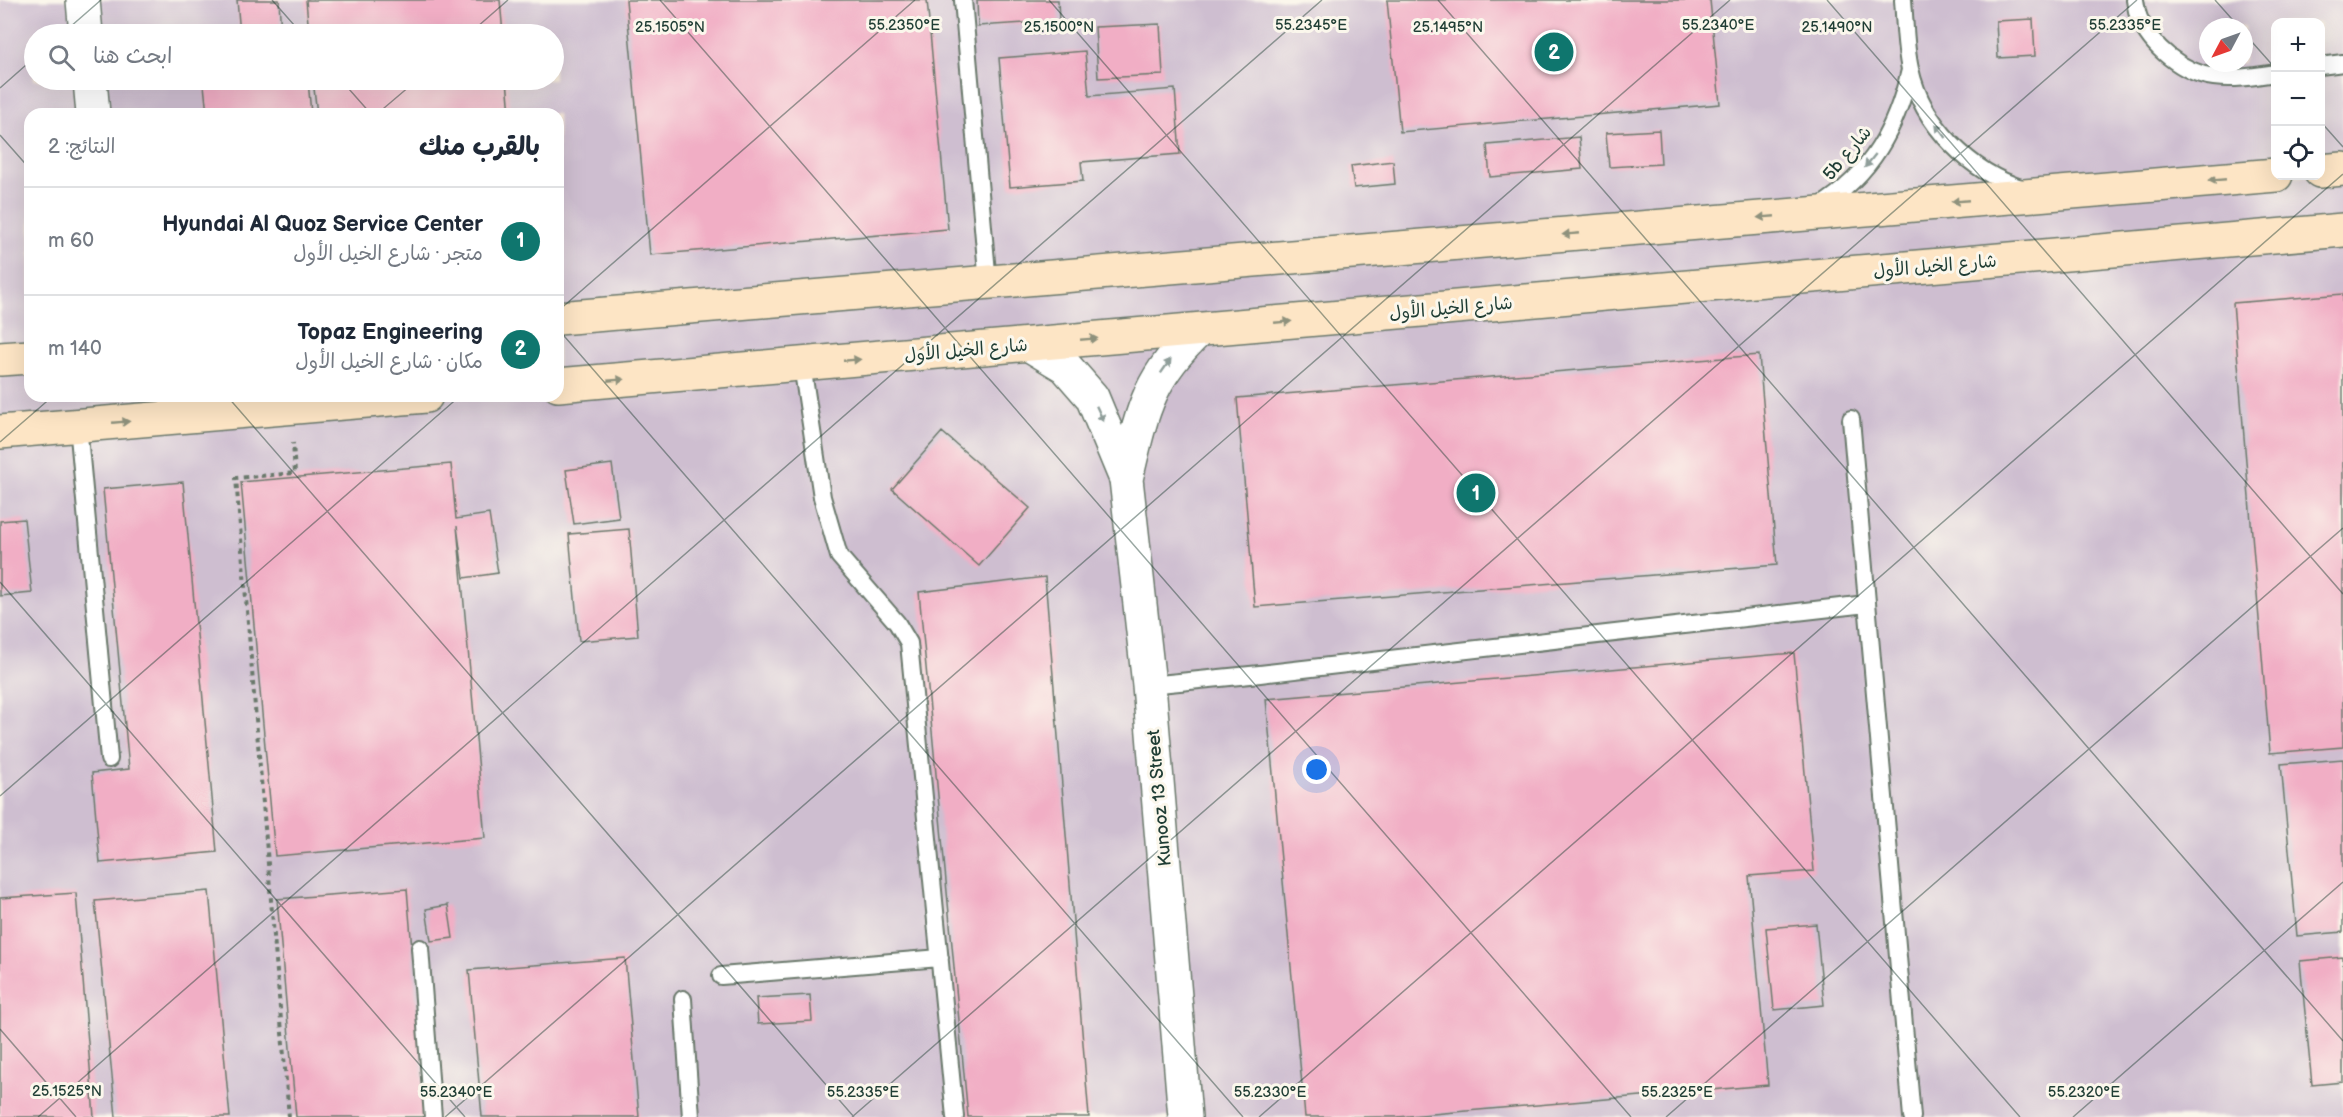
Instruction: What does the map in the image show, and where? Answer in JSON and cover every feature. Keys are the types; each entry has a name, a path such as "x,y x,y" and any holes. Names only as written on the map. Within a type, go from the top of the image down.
{"main road":[{"path":"2325,171 2343,170"},
{"path":"564,318 2271,175"},
{"name":"شارع الخيل الأول","path":"564,385 2343,230"},
{"path":"0,359 24,357"},
{"path":"0,432 352,402"}],"street":[{"path":"84,0 85,24"},
{"path":"91,90 92,108"},
{"name":"Kunooz 13 Street","path":"1126,479 1139,423 1155,382 1168,363 1199,330"},
{"name":"Kunooz 13 Street","path":"1030,345 1065,366 1092,397 1126,479 1149,685 1185,1117"}],"lane":[{"path":"963,0 988,284"},
{"name":"5b شارع","path":"1903,0 1910,70 1921,100 1932,118 1958,151 1984,171 2012,185 2042,194"},
{"path":"2135,0 2139,18 2156,46 2182,66 2213,77 2246,77 2271,74"},
{"path":"2325,65 2343,63"},
{"name":"5b شارع","path":"1809,213 1835,197 1857,177 1876,154 1892,128 1903,100 1910,70"},
{"path":"802,365 822,497 839,556 897,623 909,643 955,1117"},
{"path":"1851,419 1912,1117"},
{"path":"78,425 109,759"},
{"path":"1149,685 1866,604"},
{"path":"420,948 433,1117"},
{"path":"721,976 940,958"},
{"path":"683,999 691,1117"}],"path":[{"path":"289,1117 236,478 295,473 290,407"}],"shaded area":[{"path":"0,0 2343,0 2343,1117 0,1117"}],"building":[{"path":"237,0 279,0 280,24 239,24"},
{"path":"306,0 500,0 502,24 308,24"},
{"path":"626,0 927,0 948,229 650,255"},
{"path":"977,0 1058,0 1059,21 978,26"},
{"path":"1387,0 1710,0 1720,104 1400,132"},
{"path":"2033,19 2035,56 1998,58 1996,21"},
{"path":"1160,24 1163,75 1098,78 1095,27"},
{"path":"1085,51 1089,96 1175,89 1180,154 1081,162 1083,181 1010,187 999,58"},
{"path":"205,90 309,90 310,108 206,108"},
{"path":"314,90 508,90 509,108 316,108"},
{"path":"1659,130 1661,164 1609,167 1606,133"},
{"path":"1579,137 1582,169 1490,177 1487,145"},
{"path":"1393,161 1395,184 1354,188 1351,166"},
{"path":"2343,294 2343,747 2270,753 2233,303"},
{"path":"1759,355 1777,565 1255,607 1237,398"},
{"path":"942,432 1030,508 979,566 892,489"},
{"path":"451,464 456,519 489,514 498,573 464,578 457,526 485,838 275,856 241,482"},
{"path":"612,464 619,518 574,524 566,470"},
{"path":"183,482 217,852 100,863 92,773 129,769 103,489"},
{"path":"24,519 32,593 0,596 0,521"},
{"path":"629,529 638,636 579,641 569,534"},
{"path":"1045,577 1089,1117 968,1117 919,592"},
{"path":"1794,653 1814,871 1749,876 1768,1085 1398,1117 1305,1117 1266,699"},
{"path":"2343,759 2343,932 2297,936 2281,764"},
{"path":"407,889 426,1117 296,1117 277,899"},
{"path":"209,891 230,1117 116,1117 95,901"},
{"path":"76,893 94,1117 0,1117 0,898"},
{"path":"448,905 453,938 431,941 426,909"},
{"path":"1816,924 1824,1005 1774,1010 1766,928"},
{"path":"2343,957 2343,1082 2312,1085 2300,961"},
{"path":"625,958 639,1117 482,1117 469,970"},
{"path":"810,995 812,1021 758,1024 756,998"}],"place":[{"name":"Topaz Engineering","path":"1554,52"},
{"name":"Hyundai Al Quoz Service Center","path":"1476,493"}]}
